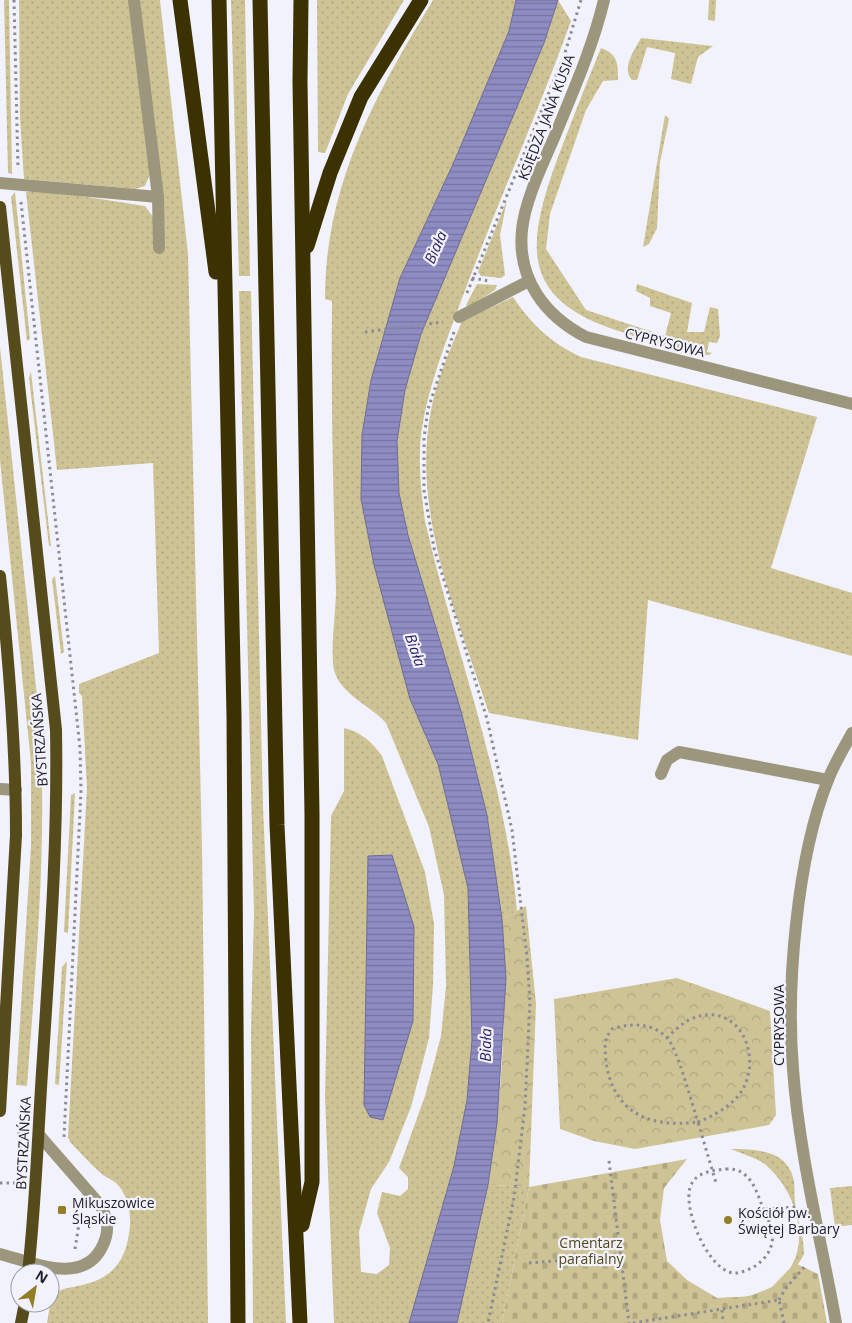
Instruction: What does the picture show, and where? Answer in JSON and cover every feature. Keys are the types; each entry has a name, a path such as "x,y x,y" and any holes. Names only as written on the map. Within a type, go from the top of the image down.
{"highway":[{"path":"180,0 226,342"},
{"path":"219,0 234,763 238,1323"},
{"path":"260,0 277,825 298,1246 300,1323"},
{"path":"298,1246 312,1172 312,814 300,82 301,0"},
{"path":"303,259 330,173 361,97 421,0"}],"main road":[{"name":"BYSTRZAŃSKA","path":"0,207 56,730 57,798 55,856 39,1135 29,1263"},
{"name":"BYSTRZAŃSKA","path":"0,576 14,734 16,790 16,835 0,1111"}],"street":[{"path":"134,0 158,197 159,248"},
{"name":"KSIĘDZA JANA KUSIA","path":"522,246 522,230 526,212 593,38 604,0"},
{"path":"0,183 158,197"},
{"name":"CYPRYSOWA","path":"522,246 529,281 540,301 567,327 586,337 852,404"},
{"path":"454,319 529,281"},
{"name":"CYPRYSOWA","path":"836,1323 800,1130 793,1069 792,992 795,948 806,865 816,817 828,780 852,733"},
{"path":"661,774 667,760 679,752 828,780"},
{"path":"0,790 16,790"},
{"path":"39,1135 100,1205 107,1218 108,1228 99,1253 86,1265 77,1268 60,1268"},
{"path":"0,1254 20,1263"}],"path":[{"path":"488,1323 514,1198 524,1106 530,1002 527,957 512,830 487,719 434,548 424,490 424,438 428,409 454,319 558,71 581,0"},
{"path":"364,332 454,319"},
{"path":"667,1038 678,1027 691,1019 705,1015 728,1020 746,1038 749,1050 750,1072 738,1096 725,1108 698,1122 674,1125 644,1117 619,1100 612,1086 604,1042 612,1029 636,1024 649,1027 667,1038 684,1076 698,1122 713,1170 716,1183"},
{"path":"609,1161 629,1323"},
{"path":"733,1169 745,1175 755,1188 764,1209 772,1230 772,1240 765,1257 751,1268 734,1273 716,1264 704,1247 688,1196 692,1182 713,1170 733,1169"},
{"path":"742,1217 764,1209 814,1204"},
{"path":"529,1263 622,1256"},
{"path":"784,1323 779,1300 785,1289 804,1267 824,1258"},
{"path":"633,1323 779,1300"},
{"path":"722,1310 723,1323"}],"green space":[{"path":"4,0 9,0 12,174 8,173"},
{"path":"19,0 129,0 150,174 145,186 135,189 24,179 20,118"},
{"path":"138,0 160,0 188,254 202,848 208,1323 47,1323 49,1313 60,1313 60,1291 100,1279 115,1267 125,1249 130,1226 127,1203 120,1187 94,1167 70,1142 68,1137 87,788 82,696 79,693 79,684 159,653 153,463 57,470 26,192 49,191 145,206 154,218"},
{"path":"231,0 245,0 250,276 239,276"},
{"path":"317,0 404,0 348,94 325,153 318,152"},
{"path":"433,0 516,0 509,31 454,162 400,278 371,380 362,435 410,699 438,764 468,888 472,1040 467,1100 454,1166 409,1323 334,1323 325,1097 331,816 344,791 344,728 366,738 382,756 425,872 434,924 433,985 429,1038 411,1107 389,1162 371,1189 359,1232 361,1272 377,1274 389,1265 390,1248 377,1213 382,1192 400,1196 408,1189 408,1177 399,1168 425,1096 441,1036 446,986 444,895 429,827 386,723 349,693 338,679 333,663 336,590 332,446 332,301 325,299 327,257 344,179 357,142 373,106","holes":["392,855 413,926 413,1021"]},
{"path":"558,0 571,21 445,345 428,398 420,445 420,478 425,521 491,763 511,861 517,911 502,919 487,815 461,711 408,535 399,493 397,441 405,390 421,334 544,43"},
{"path":"709,0 716,0 715,21 708,20"},
{"path":"641,38 713,46 698,57 691,84 671,79 675,53 647,47 637,80 632,80 629,75 628,64"},
{"path":"601,48 611,53 616,60 618,80 603,81 586,110 550,214 546,249 586,310 665,336 671,313 650,306 650,298 636,291 637,284 692,303 687,332 704,332 710,307 718,309 720,336 717,343 709,342 707,352 712,353 709,355 667,347 590,320 565,305 549,287 539,267 537,244 540,218 547,189 563,143"},
{"path":"665,115 669,119 660,162 657,228 649,244 643,247"},
{"path":"15,192 30,339 27,341 11,197"},
{"path":"507,200 500,235 505,275 501,278 481,276 478,272"},
{"path":"477,284 497,285 495,290 469,307 466,305"},
{"path":"239,291 251,291 263,807 286,1323 253,1323 251,1029 254,913"},
{"path":"513,297 527,316 543,332 560,346 581,357 817,417 771,568 852,593 852,656 648,600 638,740 489,713 441,564 432,526 427,487 426,449 431,410 437,387 462,321"},
{"path":"0,347 40,724 42,769 40,905 27,1086 16,1085 31,846 31,763 0,460"},
{"path":"31,372 51,546 49,546 29,378"},
{"path":"55,576 64,652 61,654 52,579"},
{"path":"75,793 68,933 64,932 71,795"},
{"path":"526,906 536,1004 529,1187 488,1185 497,1119 504,1019 502,919"},
{"path":"67,961 59,1085 55,1084 62,967"},
{"path":"677,978 770,1011 776,1115 769,1125 635,1149 594,1141 560,1129 554,999"},
{"path":"731,1149 761,1151 778,1157 791,1171 794,1181 795,1205 802,1237 804,1254 797,1266 779,1286 774,1298 717,1298 752,1295 772,1287 786,1274 795,1260 799,1243 799,1226 795,1209 788,1193 778,1178 766,1165"},
{"name":"Cmentarz parafialny","path":"687,1159 664,1188 660,1220 667,1261 687,1280 717,1298 748,1297 772,1287 795,1263 818,1274 827,1323 502,1323 529,1187"},
{"path":"488,1185 529,1187 502,1323 457,1323"},
{"path":"852,1186 852,1225 835,1227 830,1188"}],"water":[{"name":"Biała","path":"516,0 558,0 544,43 421,334 405,390 397,441 399,493 408,535 461,711 487,815 502,919 506,978 497,1123 488,1185 457,1323 409,1323 454,1166 467,1100 472,1040 468,888 438,764 410,699 374,565 361,499 362,435 371,380 400,278 454,162 509,31"},
{"path":"392,855 414,927 413,1021 383,1120 370,1117 364,1105 368,856"}],"place":[{"name":"Mikuszowice Śląskie","path":"62,1210"},
{"name":"Kościół pw. Świętej Barbary","path":"728,1220"}]}
